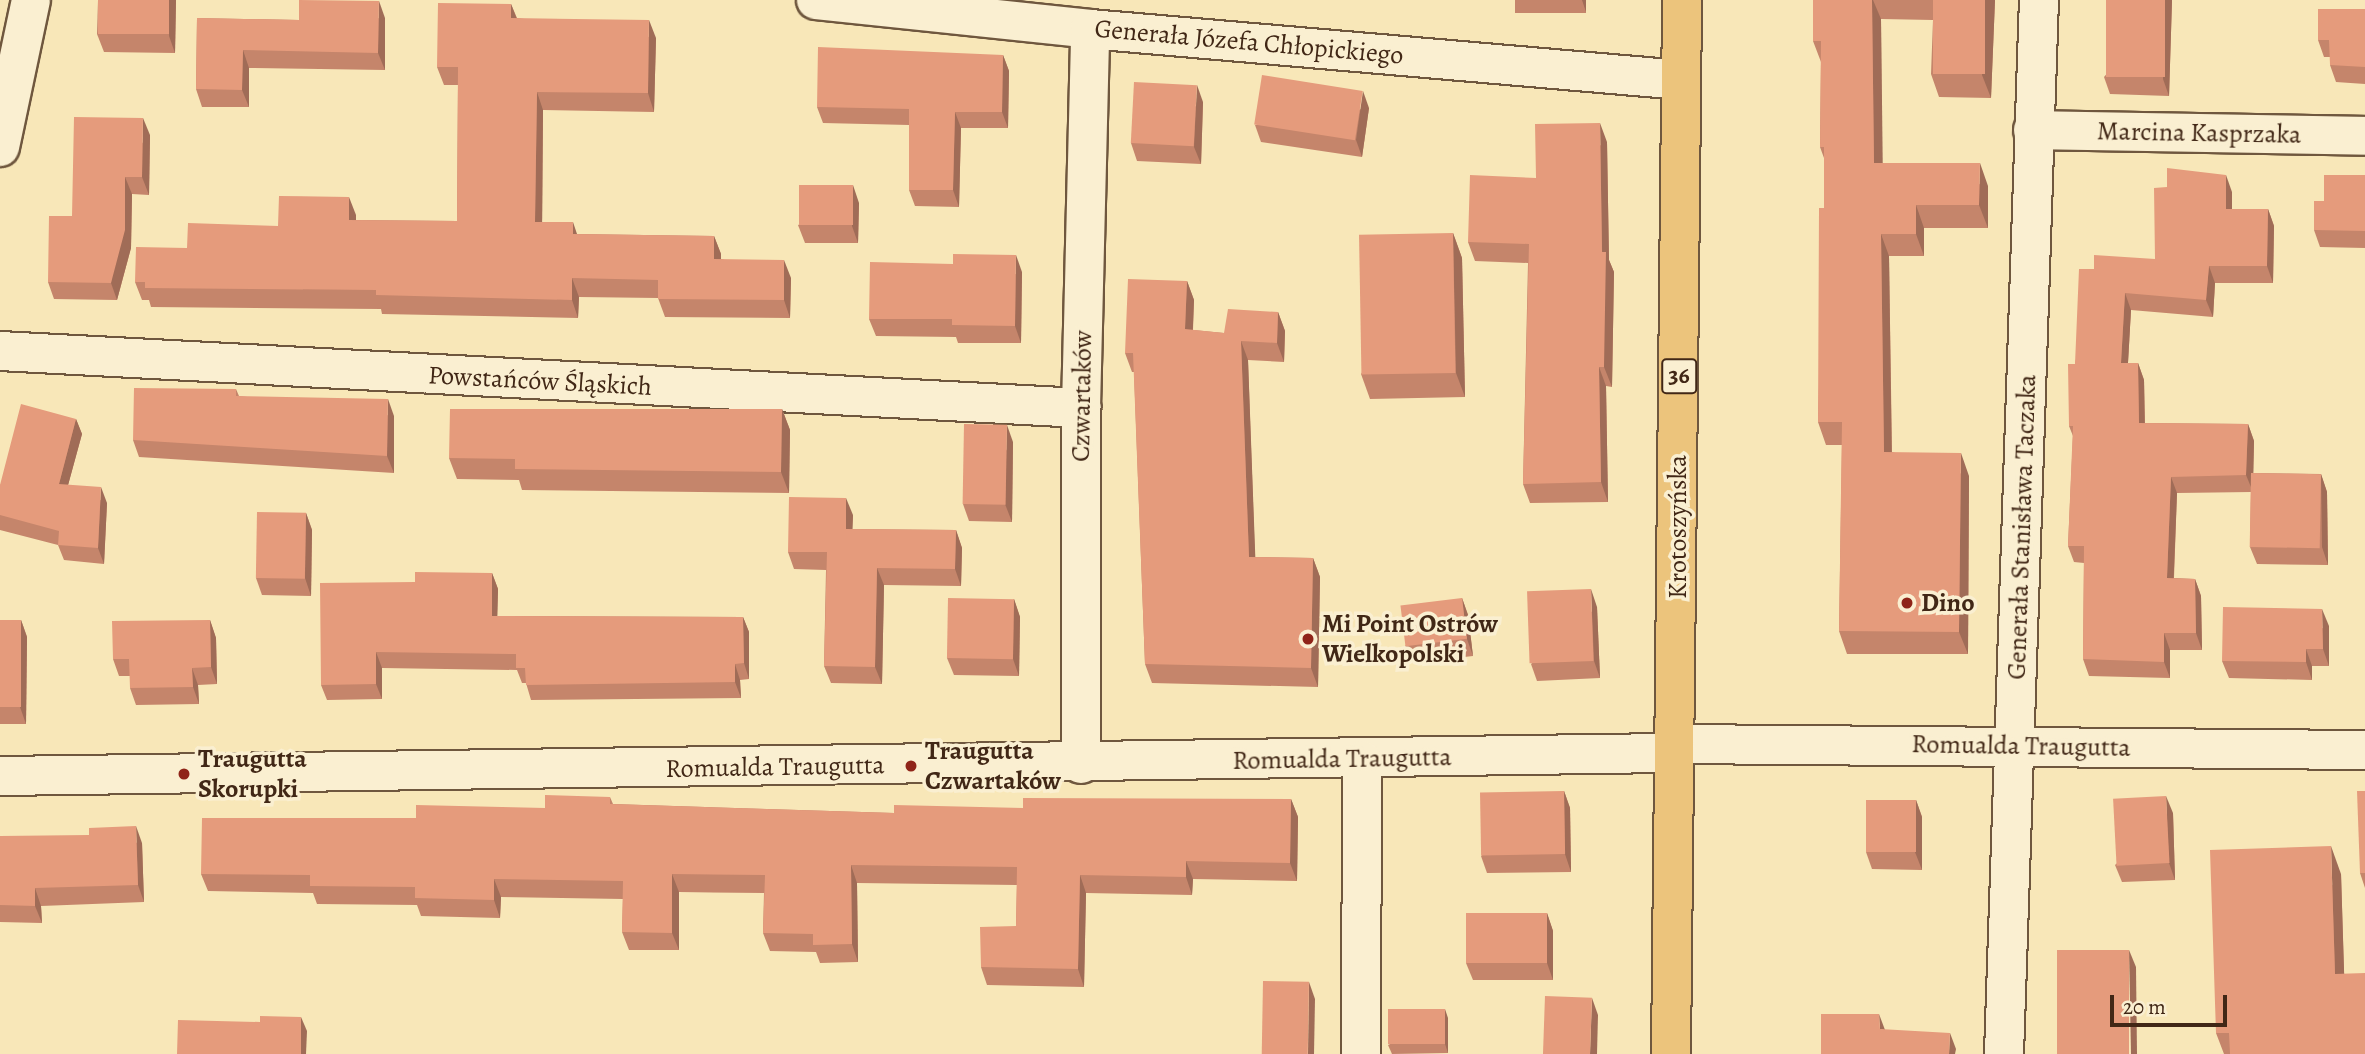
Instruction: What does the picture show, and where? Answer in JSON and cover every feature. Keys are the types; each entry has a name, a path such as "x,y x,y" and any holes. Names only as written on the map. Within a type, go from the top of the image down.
{"main road":[{"name":"Krotoszyńska","path":"1671,1054 1677,749 1682,0"}],"street":[{"path":"0,147 31,0"},
{"name":"Generała Józefa Chłopickiego","path":"816,0 921,5 1090,29 1682,80"},
{"name":"Generała Stanisława Taczaka","path":"2004,1054 2039,0"},
{"name":"Czwartaków","path":"1081,764 1081,408 1090,29"},
{"name":"Marcina Kasprzaka","path":"2033,130 2365,135"},
{"name":"Powstańców Śląskich","path":"0,351 1081,408"},
{"name":"Romualda Traugutta","path":"0,776 1362,760 1677,749 2016,745 2365,750"},
{"path":"1362,760 1362,1054"}],"building":[{"path":"98,0 169,0 169,34 98,34"},
{"path":"299,0 379,1 378,53 243,50 242,90 196,89 197,18 299,20"},
{"path":"1813,0 1872,0 1874,163 1980,163 1979,205 1916,205 1916,234 1881,234 1884,452 1961,453 1959,632 1839,631 1842,422 1818,422 1819,208 1824,208 1824,147 1820,147 1821,41 1813,41"},
{"path":"1933,0 1985,0 1985,74 1933,74"},
{"path":"2106,0 2165,0 2165,77 2106,77"},
{"path":"438,3 511,4 511,18 649,20 648,93 537,92 535,222 573,222 573,234 714,236 714,259 784,260 784,300 658,299 658,280 572,278 572,300 376,295 376,290 145,288 145,282 135,282 136,247 187,248 188,223 278,226 279,196 349,197 349,220 457,221 458,67 437,67"},
{"path":"2318,9 2365,9 2365,67 2330,65 2329,40 2318,40"},
{"path":"818,47 1003,55 1002,112 955,112 953,190 909,190 909,109 817,107"},
{"path":"1262,75 1363,91 1355,140 1254,124"},
{"path":"1134,82 1197,85 1194,146 1131,143"},
{"path":"74,117 143,118 142,177 125,177 125,230 111,283 48,282 49,216 72,216"},
{"path":"1600,123 1602,252 1606,252 1604,367 1599,367 1601,482 1523,484 1529,244 1468,242 1470,175 1536,178 1535,124"},
{"path":"2167,168 2226,175 2226,209 2268,209 2267,266 2209,266 2206,300 2125,293 2121,363 2138,363 2139,423 2248,424 2246,475 2171,477 2167,578 2195,579 2196,633 2164,633 2164,662 2083,659 2084,546 2068,546 2073,426 2069,426 2068,364 2075,364 2079,269 2094,269 2094,255 2155,259 2154,188 2167,187"},
{"path":"2324,175 2365,175 2365,231 2314,230 2314,201 2324,201"},
{"path":"799,185 853,185 853,225 799,225"},
{"path":"1453,233 1455,373 1361,375 1359,235"},
{"path":"953,254 1016,255 1015,326 952,325 952,319 869,319 870,262 953,264"},
{"path":"1128,279 1187,281 1185,329 1224,333 1228,309 1278,312 1277,343 1241,341 1249,557 1313,558 1311,668 1145,664 1133,353 1125,353"},
{"path":"134,388 236,389 236,396 388,399 387,456 133,440"},
{"path":"21,404 76,419 59,484 101,487 98,548 58,545 59,531 0,515 0,485"},
{"path":"450,409 782,409 781,472 515,469 515,459 449,458"},
{"path":"964,424 1007,425 1006,505 963,504"},
{"path":"2251,473 2321,474 2320,548 2250,547"},
{"path":"789,497 846,498 846,529 956,530 955,569 877,568 875,667 824,666 827,552 788,552"},
{"path":"257,512 306,513 305,579 256,578"},
{"path":"415,572 492,573 492,616 743,617 744,663 735,664 735,682 526,685 525,668 516,668 516,654 376,652 376,684 321,685 320,583 415,582"},
{"path":"1591,589 1594,661 1530,663 1527,591"},
{"path":"948,598 1014,599 1013,659 947,658"},
{"path":"1462,598 1467,639 1405,646 1400,606"},
{"path":"2223,607 2322,609 2323,649 2306,649 2306,662 2222,661"},
{"path":"0,620 21,620 21,707 0,707"},
{"path":"210,620 211,667 192,668 193,687 130,688 129,659 113,659 112,621"},
{"path":"1564,791 1565,854 1481,855 1480,792"},
{"path":"2357,791 2365,791 2365,873 2360,873"},
{"path":"545,795 610,797 610,804 894,813 894,805 1023,808 1023,798 1291,799 1290,863 1186,861 1186,877 1080,875 1078,969 981,967 980,927 1016,926 1017,867 851,865 852,944 813,945 813,934 763,933 765,875 672,874 672,933 622,932 623,881 494,879 494,900 415,898 415,887 310,886 310,875 201,874 202,818 416,818 416,805 545,808"},
{"path":"2166,796 2170,863 2117,866 2113,799"},
{"path":"1866,800 1916,800 1916,852 1866,852"},
{"path":"136,826 138,885 35,888 35,906 0,905 0,836 89,835 89,828"},
{"path":"2331,846 2335,974 2365,973 2365,1054 2230,1054 2229,1033 2216,1033 2210,850"},
{"path":"1466,913 1547,913 1547,963 1466,963"},
{"path":"2057,950 2129,950 2129,1054 2057,1054"},
{"path":"1263,981 1309,982 1308,1054 1262,1054"},
{"path":"1545,996 1592,998 1590,1054 1543,1054"},
{"path":"1388,1009 1445,1009 1445,1044 1388,1044"},
{"path":"1821,1014 1879,1014 1880,1029 1950,1033 1949,1054 1821,1054"},
{"path":"260,1016 301,1017 301,1054 177,1054 178,1020 260,1022"}],"place":[{"name":"Dino","path":"1907,603"},
{"name":"Mi Point Ostrów Wielkopolski","path":"1308,639"},
{"name":"Traugutta Czwartaków","path":"911,766"},
{"name":"Traugutta Skorupki","path":"184,774"}]}
